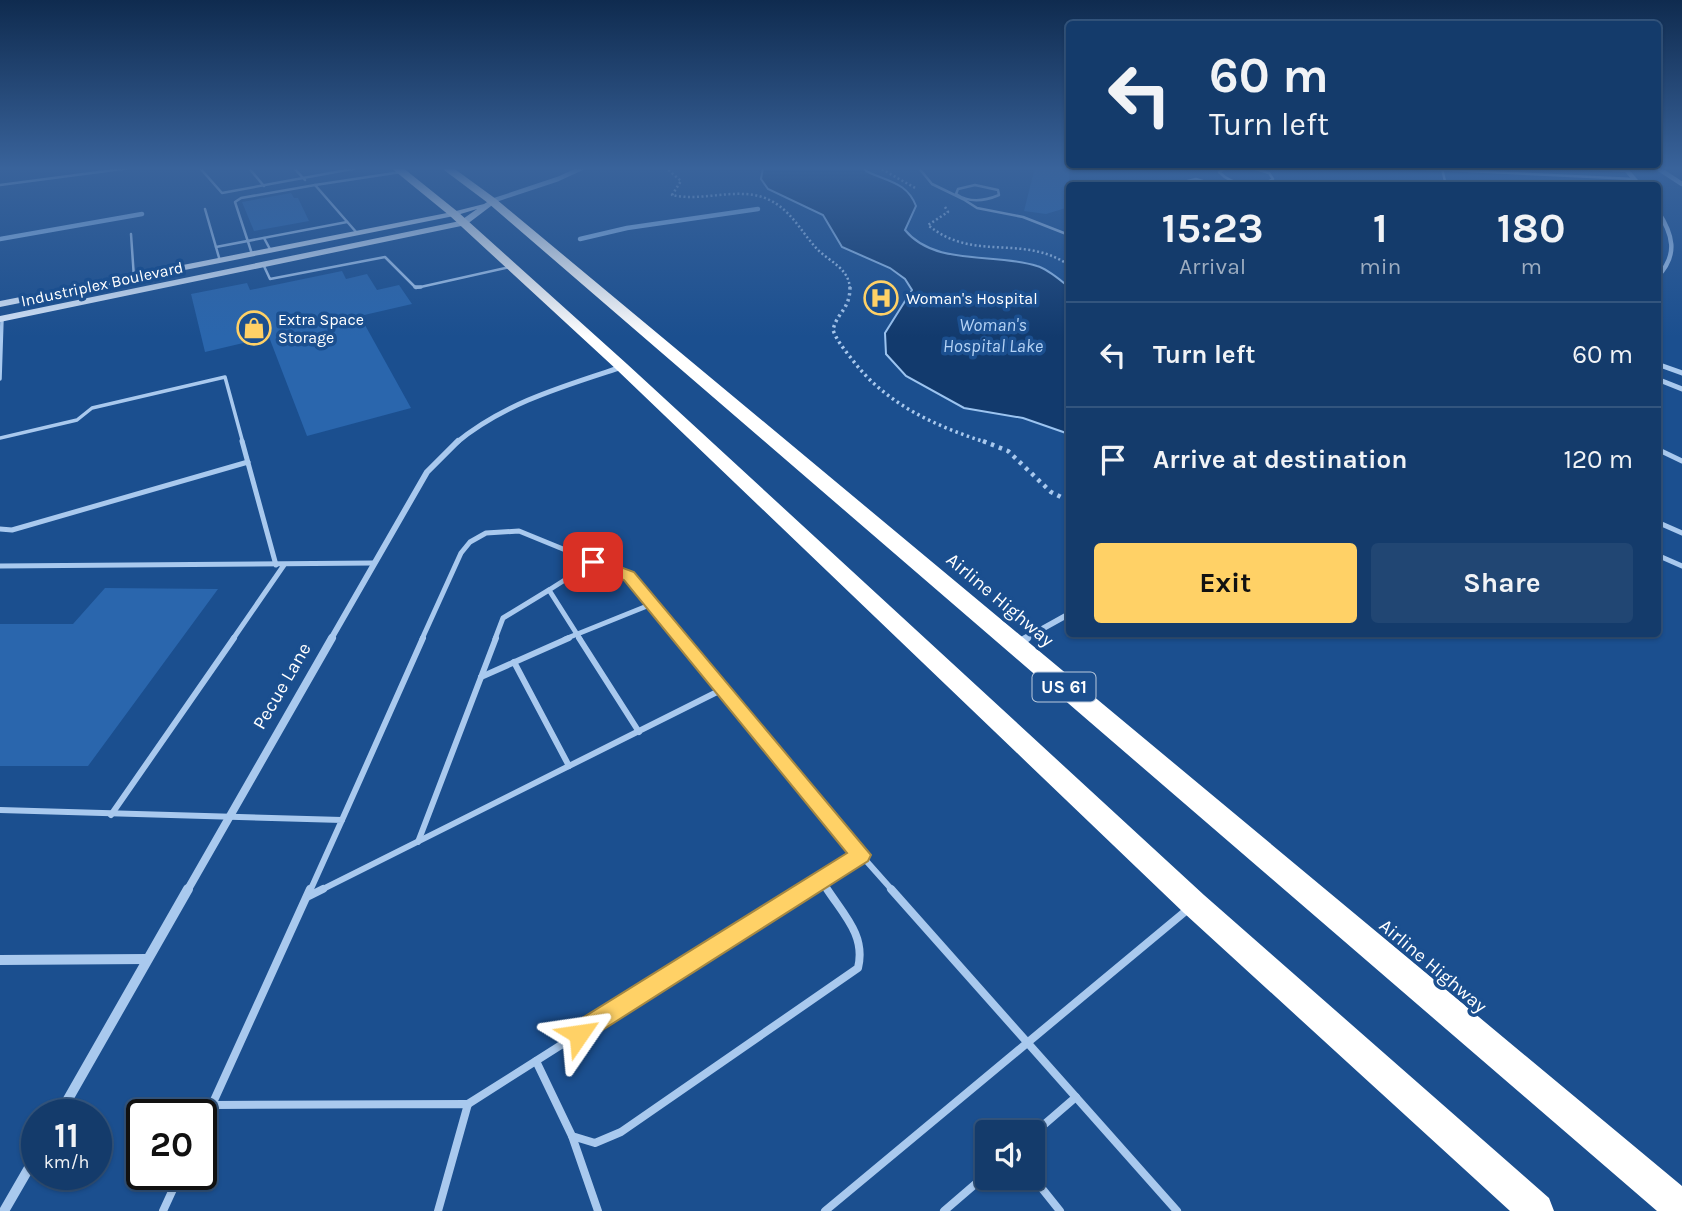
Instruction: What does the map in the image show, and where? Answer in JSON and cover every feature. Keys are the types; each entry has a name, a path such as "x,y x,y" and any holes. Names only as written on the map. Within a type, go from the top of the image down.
{"highway":[{"path":"464,224 622,367 1194,904 1536,1211"},
{"name":"Airline Highway","path":"519,224 1682,1209"}],"street":[{"name":"Industriplex Boulevard","path":"0,304 357,233 426,224"},
{"name":"Industriplex Boulevard","path":"1,319 439,224"},
{"path":"1661,272 1670,263 1674,247 1671,231 1666,224"},
{"path":"1661,365 1682,373"},
{"name":"Pecue Lane","path":"68,1099 427,472 444,452 466,434 506,410 622,367"},
{"path":"1661,381 1682,389"},
{"path":"1015,645 1066,616"},
{"path":"0,960 148,959"},
{"path":"4,1211 21,1182"}],"lane":[{"path":"209,224 220,261"},
{"path":"243,224 253,254"},
{"path":"216,247 339,224"},
{"path":"348,224 357,233"},
{"path":"1044,224 1066,234"},
{"path":"131,234 134,278"},
{"path":"264,238 271,251"},
{"path":"263,264 270,279 385,257 415,288 511,267"},
{"path":"0,379 1,319"},
{"path":"0,438 77,420 92,408 225,377 276,565"},
{"path":"1661,451 1682,461"},
{"path":"0,528 12,530 247,463"},
{"path":"1661,524 1682,533"},
{"path":"215,1099 461,553 470,542 486,533 519,531 629,576 861,855 1177,1211"},
{"path":"1661,557 1682,566"},
{"path":"418,842 503,618 593,562"},
{"path":"0,566 373,563"},
{"path":"111,815 284,565"},
{"path":"549,590 639,732"},
{"path":"481,677 652,604"},
{"path":"514,662 569,766"},
{"path":"307,897 723,689"},
{"path":"0,810 342,820"},
{"path":"217,1105 468,1104 861,855"},
{"path":"572,1136 595,1143 621,1132 858,968 862,952 857,935 821,880"},
{"path":"825,1211 1194,904"},
{"path":"536,1062 572,1136 598,1211"},
{"path":"1045,1124 1076,1097"},
{"path":"438,1211 468,1104"},
{"path":"944,1211 975,1184"},
{"path":"163,1211 173,1190"},
{"path":"1043,1190 1060,1211"}],"path":[{"path":"798,224 824,255 846,273 851,284 849,304 835,318 832,327 836,339 864,377 890,401 907,410 1006,450 1023,461 1054,496 1066,500"},
{"path":"930,224 928,225 948,242 961,246 1038,251 1052,254 1066,263"}],"water":[{"name":"Woman's Hospital Lake","path":"828,224 908,224 905,230 918,242 933,249 967,257 1037,266 1066,285 1066,433 1023,418 964,408 906,376 886,354 885,333 912,290 905,279 890,268 842,247"}],"building":[{"path":"251,224 295,224 254,231"},
{"path":"342,271 346,279 367,274 377,290 399,285 412,304 360,316 411,408 307,436 269,337 205,352 191,294 247,283 250,290"},
{"path":"105,588 218,589 88,766 0,766 0,624 73,624"}],"waterway":[{"path":"0,239 88,224"},
{"path":"580,239 658,224"}],"place":[{"name":"Woman's Hospital","path":"881,298"},
{"name":"Extra Space Storage","path":"254,328"}],"route":[{"path":"579,1034 861,855 629,576 593,562"}]}
